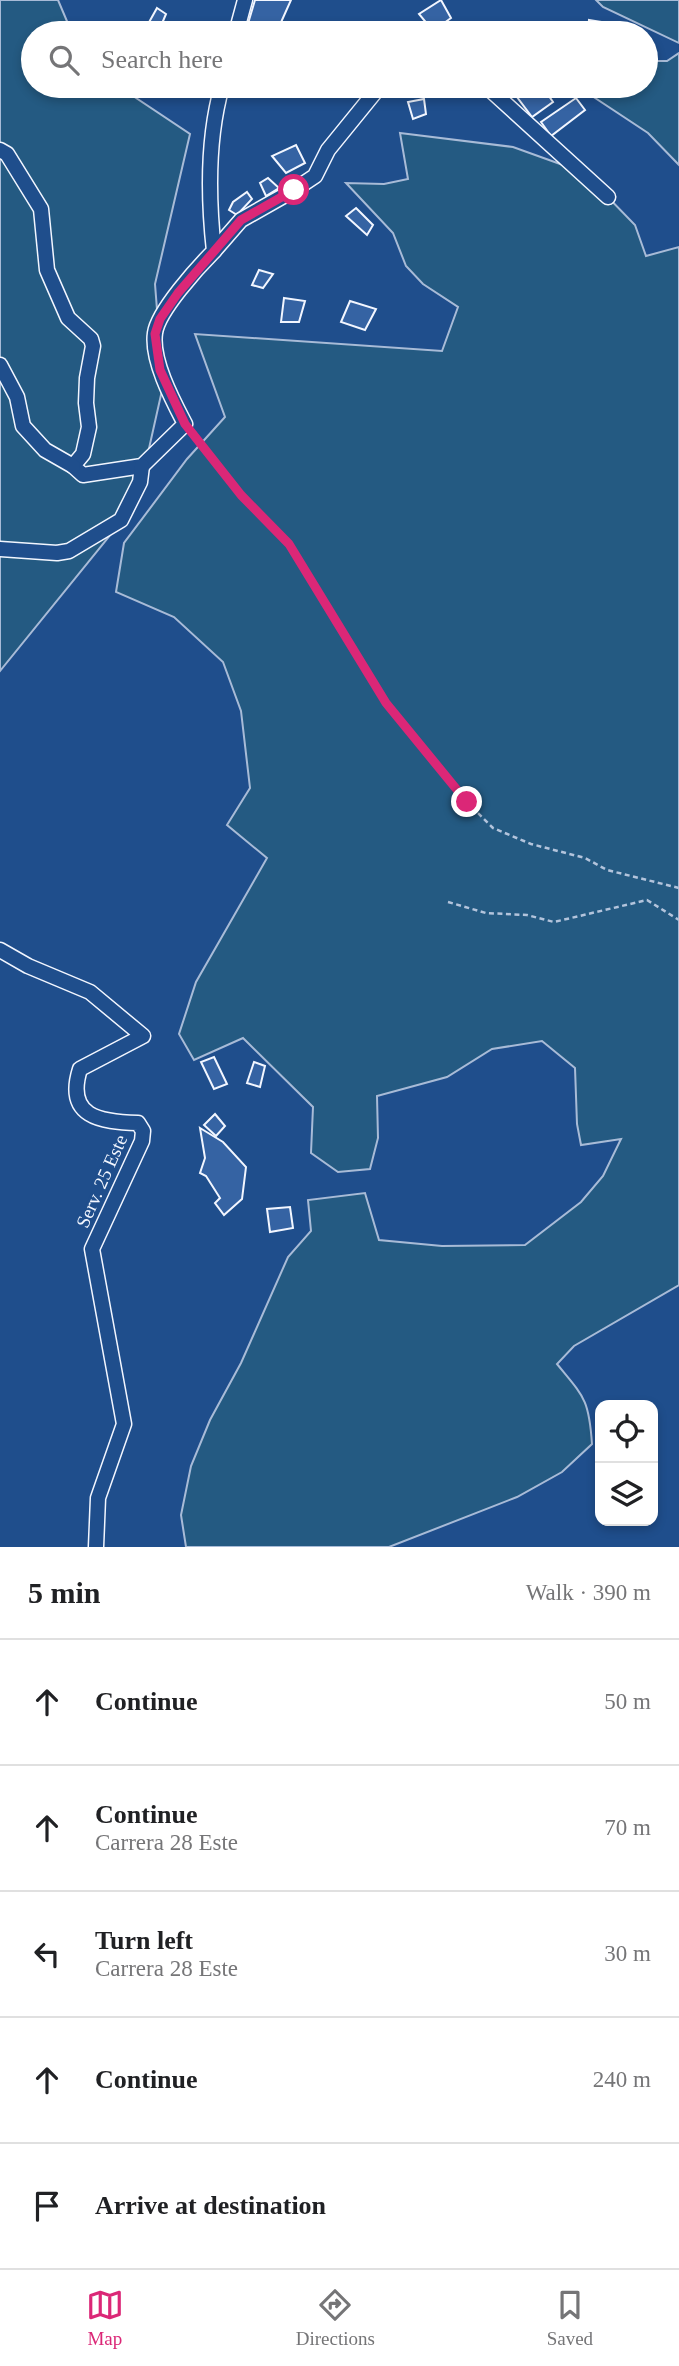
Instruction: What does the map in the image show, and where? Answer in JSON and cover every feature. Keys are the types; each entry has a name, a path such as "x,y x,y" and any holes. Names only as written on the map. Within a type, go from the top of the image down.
{"street":[{"path":"239,21 245,0"},
{"path":"215,251 210,214 212,127 219,98"},
{"path":"0,365 17,397 23,426 45,450 83,475 142,466 185,424 160,370 155,334 160,319 178,293 241,220 315,176 328,150 370,98"},
{"path":"499,98 608,197"},
{"path":"0,150 7,154 41,209 47,270 68,318 91,339 93,346 87,378 89,427 83,454 73,466"},
{"path":"0,549 57,553 69,551 121,520 140,482 142,466"},
{"name":"Serv. 25 Este","path":"0,950 28,966 90,992 143,1036 80,1069 75,1088 81,1106 95,1118 138,1123 143,1131 142,1140 92,1249 124,1424 97,1498 96,1547"}],"path":[{"path":"185,424 241,495 289,544 386,703 467,802 493,828 531,844 585,858 607,870 679,888"},
{"path":"447,902 486,913 527,915 554,922 647,900 679,920"}],"shaded area":[{"path":"0,0 58,0 67,21 21,21 21,98 136,98 190,134 155,284 163,386 137,502 0,671"},
{"path":"596,0 679,0 679,43 658,33 658,21 633,21 603,7"},
{"path":"679,53 679,165 648,133 595,98 658,98 658,61 667,61"},
{"path":"400,133 513,147 574,169 602,191 635,225 646,256 679,247 679,1285 574,1346 557,1364 587,1408 592,1444 562,1472 517,1497 389,1547 186,1547 181,1515 191,1466 210,1420 241,1363 288,1257 311,1231 308,1200 365,1193 379,1240 442,1246 525,1245 581,1202 603,1176 621,1139 581,1145 577,1124 575,1068 542,1041 492,1049 447,1077 377,1096 378,1138 370,1169 338,1172 311,1153 313,1107 243,1038 194,1060 179,1034 196,982 267,858 227,825 250,788 241,711 223,662 174,617 116,592 124,543 187,459 225,417 195,334 442,351 458,307 423,284 406,266 393,233 346,183 384,184 408,179"}],"building":[{"path":"255,0 291,0 282,21 249,21"},
{"path":"441,0 451,18 447,21 425,21 419,14"},
{"path":"157,8 166,14 163,21 150,21"},
{"path":"518,98 550,98 553,102 532,117"},
{"path":"576,98 585,110 551,136 541,122"},
{"path":"424,99 426,114 413,119 408,102"},
{"path":"296,145 305,163 286,173 272,156"},
{"path":"268,178 279,188 266,196 260,183"},
{"path":"247,192 252,199 237,215 229,210 233,202"},
{"path":"356,208 373,225 367,235 346,216"},
{"path":"259,270 273,274 263,288 252,285"},
{"path":"284,298 305,301 299,322 281,322"},
{"path":"350,301 376,309 365,330 341,322"},
{"path":"214,1057 227,1084 214,1089 201,1062"},
{"path":"254,1062 265,1066 260,1087 247,1083"},
{"path":"215,1114 225,1126 216,1136 204,1125"},
{"path":"200,1128 223,1142 246,1167 242,1199 224,1215 215,1203 220,1198 206,1176 200,1173 205,1158"},
{"path":"290,1207 293,1228 270,1232 267,1209"}],"route":[{"path":"294,190 241,220 178,293 160,319 155,334 160,370 185,424 241,495 289,544 386,703 467,802"}]}
